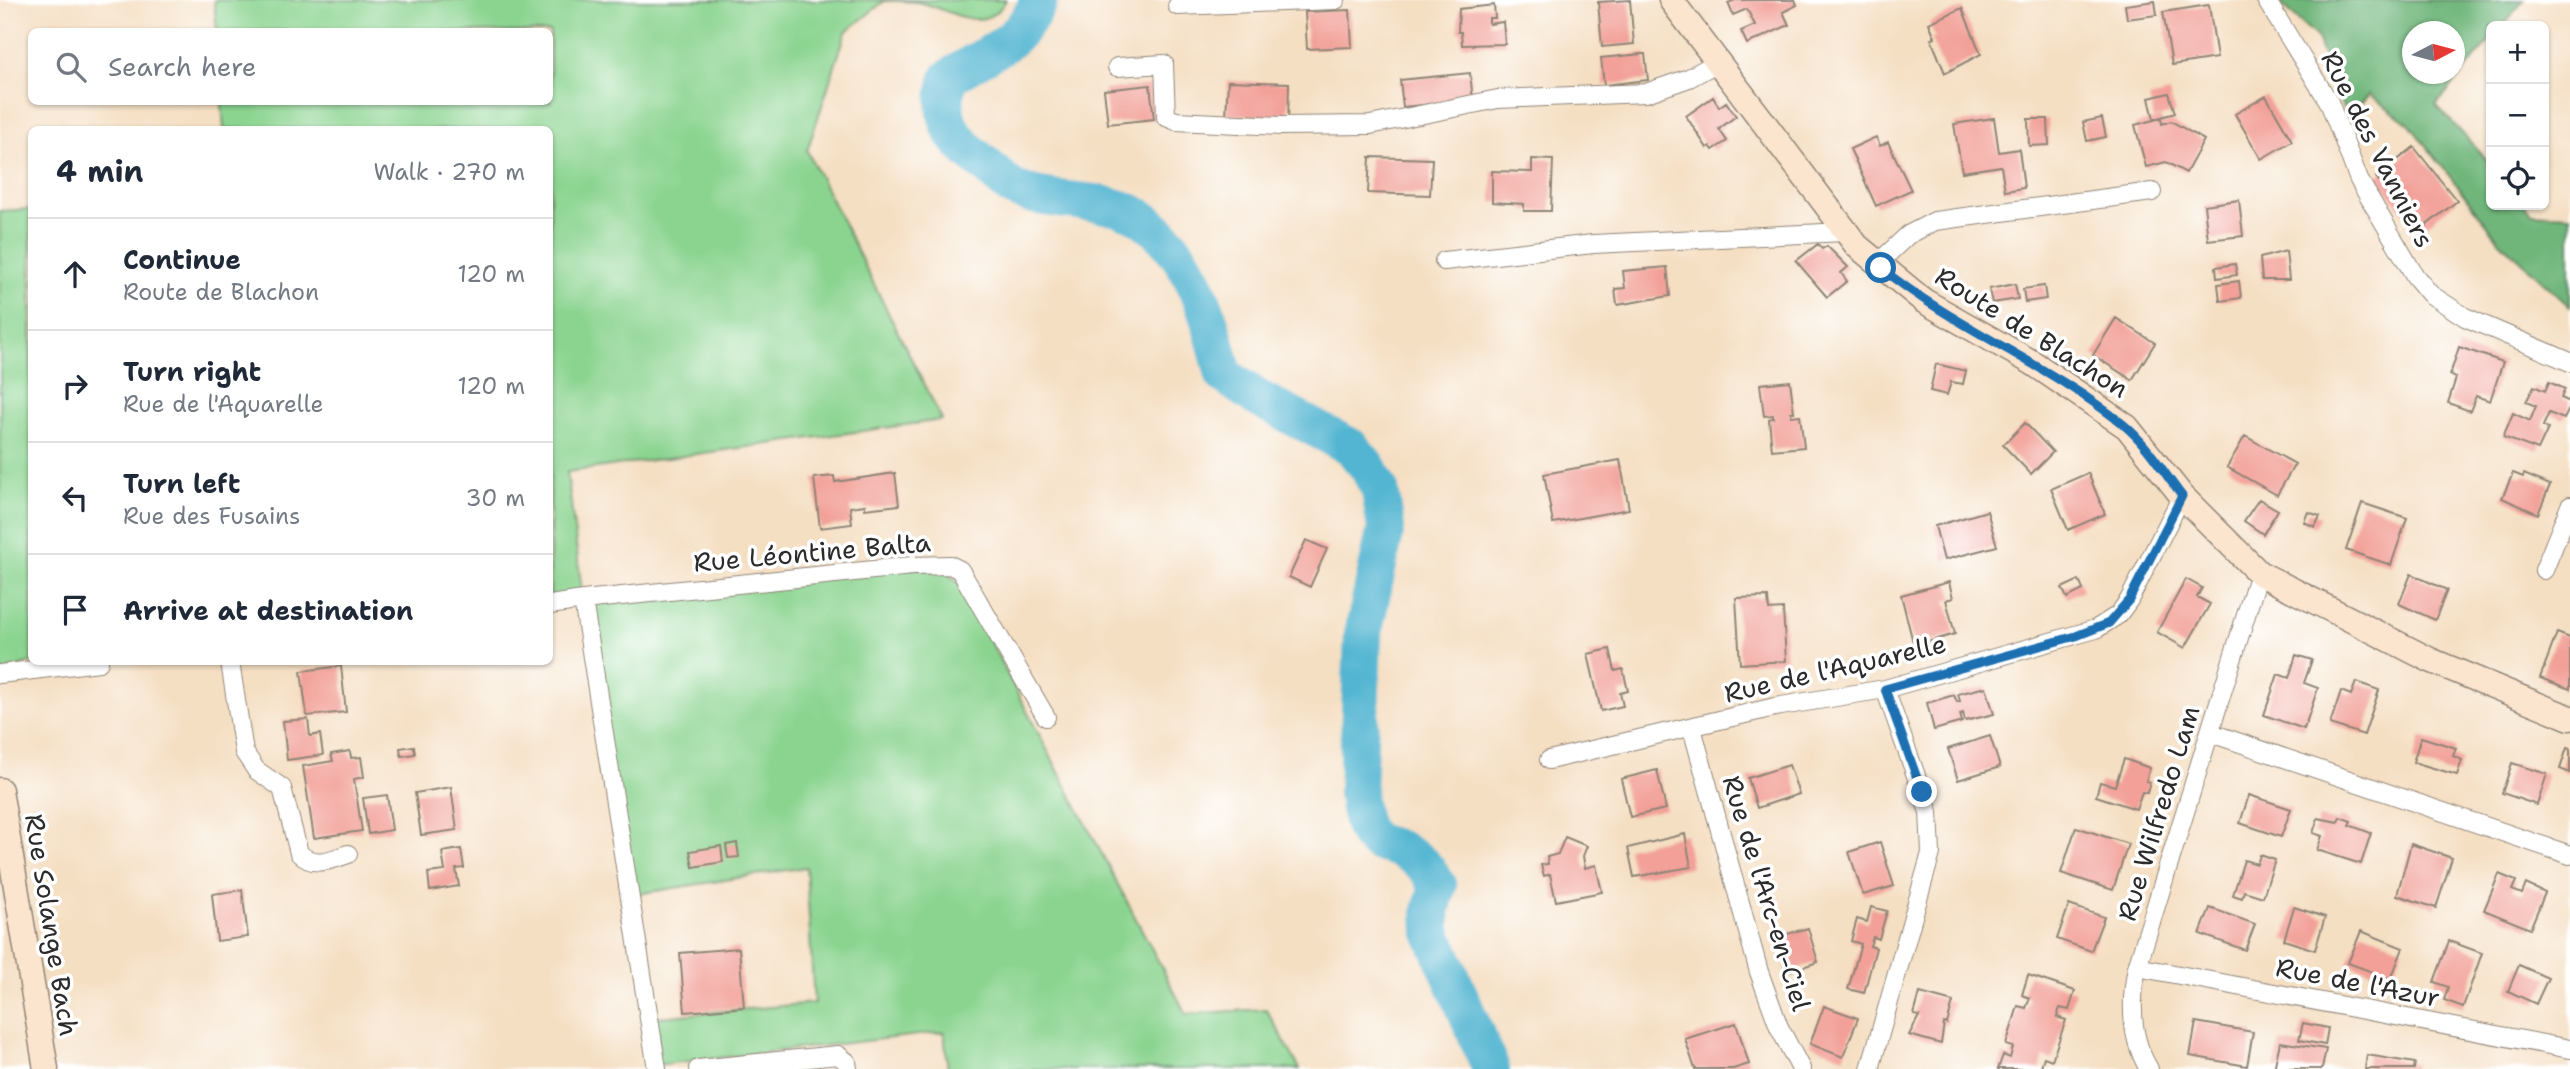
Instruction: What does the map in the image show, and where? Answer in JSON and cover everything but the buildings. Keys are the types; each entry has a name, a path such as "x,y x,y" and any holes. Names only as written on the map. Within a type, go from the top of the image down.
{"street":[{"path":"1177,6 1336,0"},
{"name":"Route de Blachon","path":"1671,0 1845,232 1877,264 1924,301 2034,363 2127,427 2182,496 2259,573 2430,660 2570,718"},
{"name":"Rue des Vanniers","path":"2266,0 2329,102 2359,180 2383,227 2430,294 2466,317 2570,362"},
{"path":"1117,67 1164,64 1166,117 1176,121 1280,126 1370,125 1498,99 1646,93 1689,78 1718,62"},
{"path":"1877,264 1908,235 1935,221 2152,192"},
{"path":"1444,261 1593,244 1845,232"},
{"name":"Rue de l'Aquarelle","path":"1549,760 1774,707 1885,689 2076,636 2109,623 2133,593 2182,496"},
{"path":"2543,570 2570,506"},
{"name":"Rue Léontine Balta","path":"553,605 912,566 950,565 960,570 1046,717"},
{"name":"Rue Wilfredo Lam","path":"2149,1069 2136,1038 2132,1014 2132,992 2137,967 2259,573"},
{"path":"583,600 657,1069"},
{"path":"0,674 74,665"},
{"path":"230,665 244,752 256,770 282,788 299,853 306,860 316,862 348,854"},
{"path":"1870,1069 1931,853 1929,812 1885,689"},
{"name":"Rue de l'Arc-en-Ciel","path":"1692,728 1759,972 1779,1027 1801,1069"},
{"path":"2211,733 2570,855"},
{"name":"Rue Solange Bach","path":"0,790 46,1069"},
{"name":"Rue de l'Azur","path":"2137,967 2570,1049"},
{"path":"698,1069 838,1055 847,1062 848,1069"}],"green space":[{"path":"214,0 1006,0 988,17 977,19 917,2 884,1 846,32 807,151 942,420 567,472 583,600 912,566 946,573 960,584 1186,1014 1266,1009 1300,1069 948,1069 944,1032 656,1065 649,1018 814,1003 806,867 630,895 583,601 553,605 553,126 224,126 222,105 553,105 553,28 217,28"},
{"path":"2276,0 2524,0 2506,21 2486,21 2486,45 2465,70 2465,21 2402,21 2402,84 2454,84 2436,105 2486,159 2486,210 2528,210 2531,213 2570,215 2570,307 2500,241 2409,124 2369,94 2347,119 2316,36"},
{"path":"28,209 28,664 0,674 0,211"}],"waterway":[{"path":"1039,0 1031,16 1011,39 949,78 945,107 951,129 966,148 1017,190 1049,198 1101,204 1133,213 1146,221 1163,236 1189,271 1206,311 1224,375 1257,398 1351,447 1367,466 1380,490 1386,528 1363,634 1357,793 1360,815 1371,838 1408,853 1424,865 1438,885 1431,911 1432,932 1491,1069"}],"route":[{"path":"1881,268 1924,301 2034,363 2127,427 2182,496 2129,600 2109,623 2076,636 1885,689 1922,792"}]}
